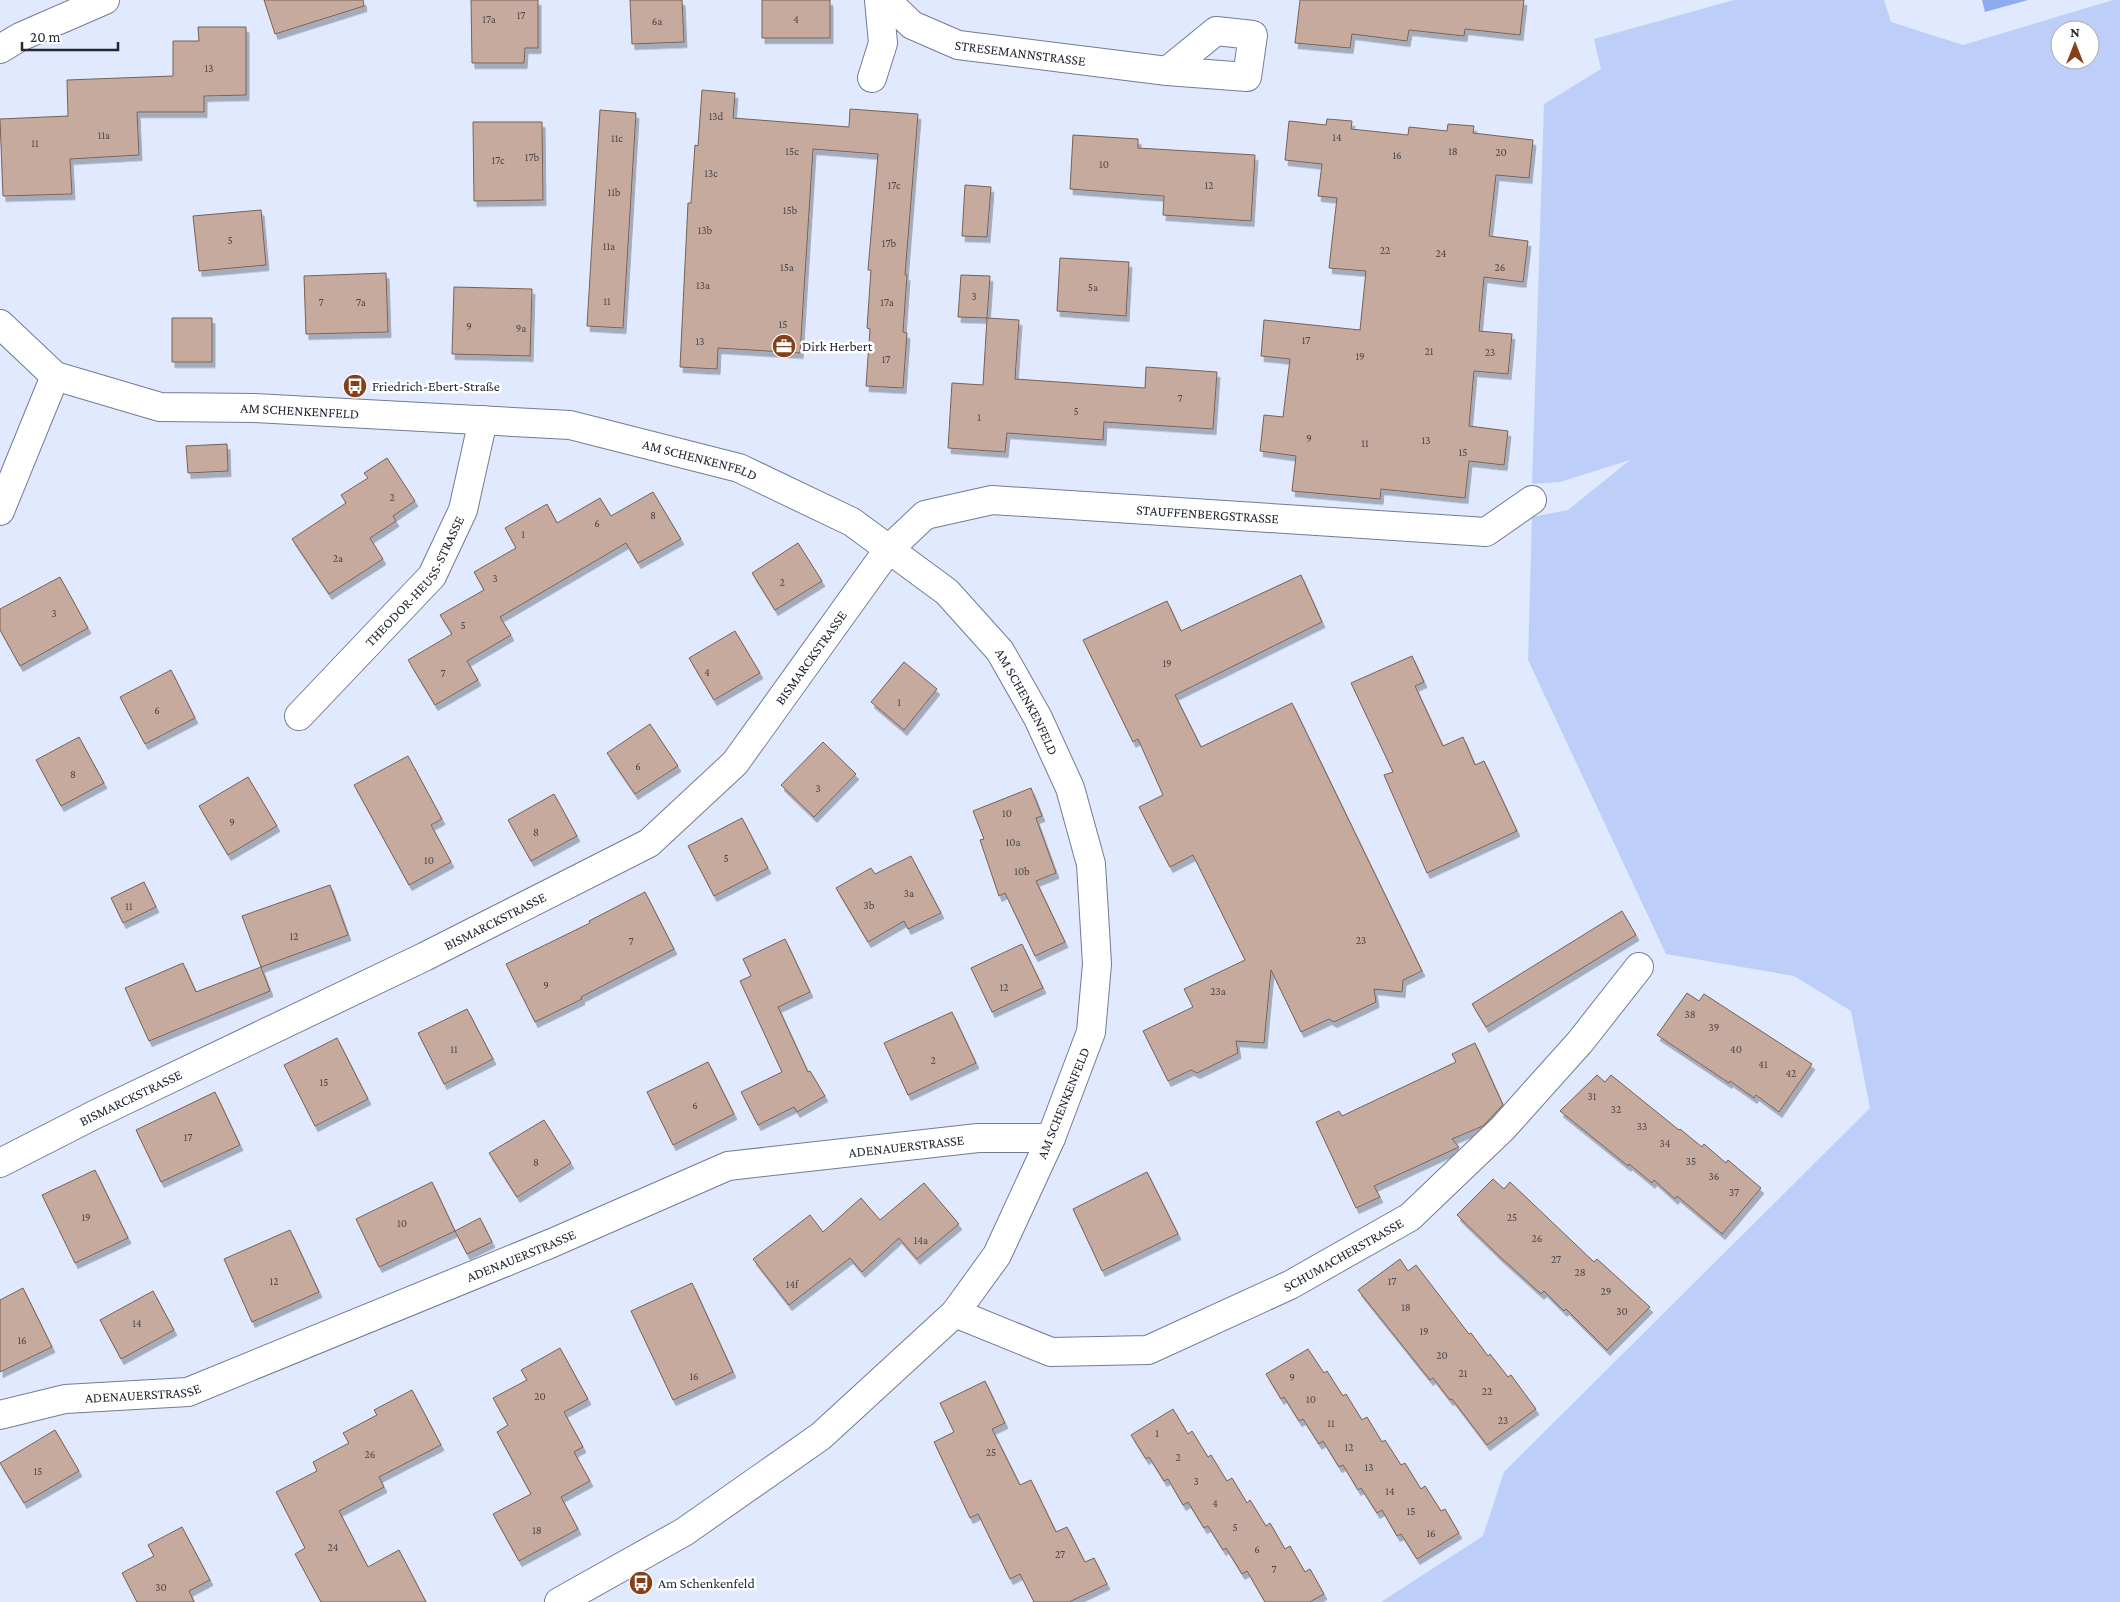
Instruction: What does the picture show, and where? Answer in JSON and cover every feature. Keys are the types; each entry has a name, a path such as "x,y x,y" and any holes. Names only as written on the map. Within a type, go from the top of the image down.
{"street":[{"path":"0,48 105,0"},
{"path":"872,78 883,43 879,0"},
{"name":"STRESEMANNSTRASSE","path":"886,0 912,25 958,45 1167,71"},
{"name":"AM SCHENKENFELD","path":"0,324 55,376 160,407 254,408 570,425 739,468 852,522 947,592 1000,651 1038,718 1070,788 1092,864 1097,964 1091,1032 1051,1138 997,1255 955,1313 821,1436 684,1532 559,1602"},
{"path":"0,510 55,376"},
{"name":"THEODOR-HEUSS-STRASSE","path":"299,716 432,576 463,510 483,420"},
{"name":"STAUFFENBERGSTRASSE","path":"888,550 924,515 992,500 1486,532 1532,500"},
{"name":"BISMARCKSTRASSE","path":"0,1163 94,1115 424,957 649,843 735,763 888,550"},
{"name":"SCHUMACHERSTRASSE","path":"955,1313 1050,1352 1148,1350 1290,1285 1410,1217 1504,1128 1580,1042 1640,967"},
{"name":"ADENAUERSTRASSE","path":"0,1415 65,1399 188,1392 552,1243 728,1166 978,1138 1051,1138"}],"shaded area":[{"path":"1734,0 1884,0 1891,22 1963,45 2113,0 2120,0 2120,1602 1381,1602 1483,1536 1504,1472 1870,1108 1851,1011 1794,976 1666,954 1528,660 1532,517 1568,510 1630,460 1560,482 1532,484 1544,104 1601,69 1594,39"}],"water":[{"path":"1982,0 2028,0 1985,12"}],"building":[{"path":"264,0 363,0 364,6 275,34"},
{"path":"471,0 538,0 538,48 525,48 524,63 472,63"},
{"path":"630,0 682,0 684,42 632,44"},
{"path":"762,0 830,0 830,38 762,38"},
{"path":"1300,0 1524,0 1520,35 1465,29 1464,36 1409,30 1407,41 1352,34 1350,48 1295,43"},
{"path":"198,27 246,27 246,95 204,96 204,112 137,112 139,155 70,159 72,194 3,196 0,119 68,116 67,80 173,76 173,41 199,41"},
{"path":"702,90 735,93 733,118 849,127 850,109 918,114 905,275 907,275 903,332 907,333 903,388 866,386 870,329 867,328 871,270 868,270 878,154 813,149 800,353 718,348 717,369 680,367 688,203 691,203 695,145 698,146"},
{"path":"600,110 636,113 623,328 587,326"},
{"path":"1327,119 1352,121 1351,129 1408,135 1409,127 1447,131 1448,124 1474,126 1473,133 1533,140 1529,178 1496,175 1489,236 1528,241 1523,282 1484,277 1479,331 1512,334 1508,374 1474,371 1469,426 1508,431 1504,465 1469,461 1465,498 1381,489 1380,499 1292,491 1296,456 1260,451 1264,415 1283,417 1290,359 1261,356 1264,320 1360,330 1366,271 1329,268 1337,198 1318,196 1322,164 1285,160 1289,121 1326,125"},
{"path":"473,122 542,122 543,200 474,201"},
{"path":"1073,135 1138,139 1138,148 1255,155 1251,221 1163,215 1164,196 1070,189"},
{"path":"965,185 991,187 987,237 962,236"},
{"path":"261,210 266,265 199,271 193,216"},
{"path":"1060,258 1129,262 1126,316 1057,311"},
{"path":"386,273 388,332 306,334 304,276"},
{"path":"961,275 990,276 987,318 958,317"},
{"path":"454,287 532,289 530,356 452,354"},
{"path":"172,318 212,318 212,362 172,362"},
{"path":"987,318 1019,320 1015,379 1145,388 1146,367 1217,372 1213,429 1104,422 1103,440 1007,433 1005,452 948,448 952,383 983,385"},
{"path":"227,444 228,471 188,473 186,446"},
{"path":"387,458 415,501 393,516 396,521 370,538 383,559 329,594 292,539 346,503 341,495 368,478 364,473"},
{"path":"653,492 681,539 638,563 626,543 500,617 511,635 467,661 478,680 435,705 408,660 452,634 440,615 484,590 474,572 516,548 505,528 547,504 557,523 600,498 611,516"},
{"path":"798,543 822,581 775,610 752,573"},
{"path":"1301,575 1322,622 1175,695 1201,747 1292,703 1422,971 1403,980 1402,992 1374,989 1376,1002 1334,1022 1329,1019 1301,1032 1271,970 1264,1043 1236,1041 1238,1053 1197,1073 1191,1070 1168,1081 1143,1031 1193,1007 1184,989 1245,960 1193,855 1170,867 1139,807 1163,795 1138,739 1133,742 1083,640 1167,601 1181,631"},
{"path":"60,577 88,628 20,666 0,630 0,609"},
{"path":"735,631 760,673 714,700 689,658"},
{"path":"1412,656 1424,682 1415,686 1443,746 1463,737 1475,765 1484,761 1517,831 1427,873 1384,775 1393,772 1351,683"},
{"path":"904,662 937,689 904,730 871,702"},
{"path":"171,670 195,718 145,744 120,697"},
{"path":"650,724 678,766 635,794 607,753"},
{"path":"79,737 104,783 61,806 36,760"},
{"path":"823,742 856,774 814,817 781,785"},
{"path":"408,756 442,819 431,825 451,862 409,885 354,785"},
{"path":"248,777 277,826 228,855 199,806"},
{"path":"1031,788 1042,816 1036,818 1056,873 1036,881 1065,942 1035,956 1005,893 999,896 980,840 984,839 973,811"},
{"path":"554,794 577,836 531,861 508,820"},
{"path":"742,818 768,868 714,896 688,846"},
{"path":"911,856 941,913 908,929 904,921 868,942 836,888 871,868 875,874"},
{"path":"144,882 156,907 123,923 111,898"},
{"path":"330,885 348,935 261,967 242,916"},
{"path":"645,892 674,949 535,1022 506,964 590,923 589,921"},
{"path":"1622,911 1636,935 1486,1027 1472,1004"},
{"path":"785,939 810,992 778,1007 808,1072 810,1071 825,1096 797,1112 794,1107 758,1125 741,1092 782,1072 740,981 751,976 743,959"},
{"path":"1022,944 1043,988 992,1012 971,968"},
{"path":"183,963 196,992 261,967 270,991 149,1041 125,988"},
{"path":"1687,993 1699,1001 1704,994 1812,1064 1779,1112 1756,1095 1754,1098 1730,1081 1729,1083 1657,1035"},
{"path":"467,1009 493,1059 444,1084 418,1033"},
{"path":"952,1012 976,1063 908,1095 884,1043"},
{"path":"337,1038 368,1099 315,1126 284,1065"},
{"path":"1475,1043 1503,1105 1483,1126 1452,1139 1459,1147 1374,1186 1380,1197 1356,1208 1316,1122 1339,1111 1342,1116 1456,1062 1452,1054"},
{"path":"708,1062 734,1114 673,1145 647,1092"},
{"path":"1597,1075 1605,1082 1611,1075 1679,1130 1702,1147 1704,1144 1726,1163 1728,1160 1761,1188 1722,1234 1677,1196 1675,1199 1654,1180 1652,1183 1629,1164 1628,1166 1560,1111"},
{"path":"215,1092 240,1145 161,1182 136,1130"},
{"path":"544,1120 571,1163 517,1197 489,1153"},
{"path":"95,1170 128,1238 75,1263 42,1195"},
{"path":"1147,1172 1178,1234 1102,1271 1073,1209"},
{"path":"1493,1179 1504,1189 1510,1182 1594,1262 1597,1259 1650,1307 1607,1350 1566,1309 1564,1311 1544,1291 1541,1294 1457,1215"},
{"path":"432,1182 455,1231 379,1267 356,1219"},
{"path":"924,1183 959,1224 917,1259 899,1238 862,1272 850,1258 789,1305 753,1259 810,1215 823,1232 861,1198 880,1220"},
{"path":"480,1218 492,1242 467,1254 455,1231"},
{"path":"290,1230 319,1292 252,1322 224,1259"},
{"path":"1400,1259 1408,1271 1416,1265 1469,1334 1471,1333 1488,1356 1490,1354 1508,1377 1511,1375 1536,1409 1487,1445 1452,1399 1450,1400 1433,1378 1430,1380 1358,1290"},
{"path":"692,1283 733,1372 673,1400 631,1311"},
{"path":"23,1288 52,1347 0,1372 0,1300"},
{"path":"153,1291 174,1330 121,1359 100,1320"},
{"path":"560,1348 588,1399 564,1412 583,1447 574,1452 590,1481 561,1497 578,1529 519,1561 493,1514 531,1494 497,1432 508,1425 493,1398 527,1380 521,1370"},
{"path":"1308,1349 1324,1373 1327,1371 1343,1396 1346,1394 1362,1420 1367,1417 1382,1442 1385,1440 1401,1465 1405,1463 1421,1489 1425,1486 1441,1511 1445,1509 1459,1533 1417,1559 1401,1534 1397,1536 1382,1510 1377,1513 1361,1488 1358,1490 1343,1465 1339,1467 1323,1441 1319,1444 1303,1419 1299,1421 1284,1397 1281,1399 1266,1374"},
{"path":"985,1381 1005,1423 992,1429 1020,1485 1031,1480 1056,1532 1067,1527 1085,1562 1094,1558 1107,1584 1069,1602 1034,1602 1020,1574 1010,1579 978,1514 970,1518 934,1442 954,1432 940,1403"},
{"path":"412,1390 441,1445 379,1477 384,1487 339,1511 368,1567 399,1550 426,1602 321,1602 295,1554 305,1548 276,1492 317,1471 313,1462 349,1443 343,1433 377,1415 374,1410"},
{"path":"1173,1409 1188,1434 1192,1431 1208,1457 1211,1455 1227,1481 1232,1478 1247,1503 1250,1500 1266,1526 1270,1523 1285,1549 1290,1546 1305,1572 1310,1569 1324,1594 1310,1602 1265,1602 1247,1571 1242,1574 1226,1548 1223,1550 1208,1526 1204,1528 1188,1502 1183,1505 1168,1479 1164,1481 1149,1457 1146,1459 1131,1435"},
{"path":"55,1430 79,1471 24,1503 0,1463"},
{"path":"182,1527 210,1580 189,1591 194,1602 137,1602 122,1573 154,1556 148,1545"}],"place":[{"name":"Dirk Herbert","path":"784,346"},
{"name":"Friedrich-Ebert-Straße","path":"355,386"},
{"name":"Am Schenkenfeld","path":"641,1583"}]}
